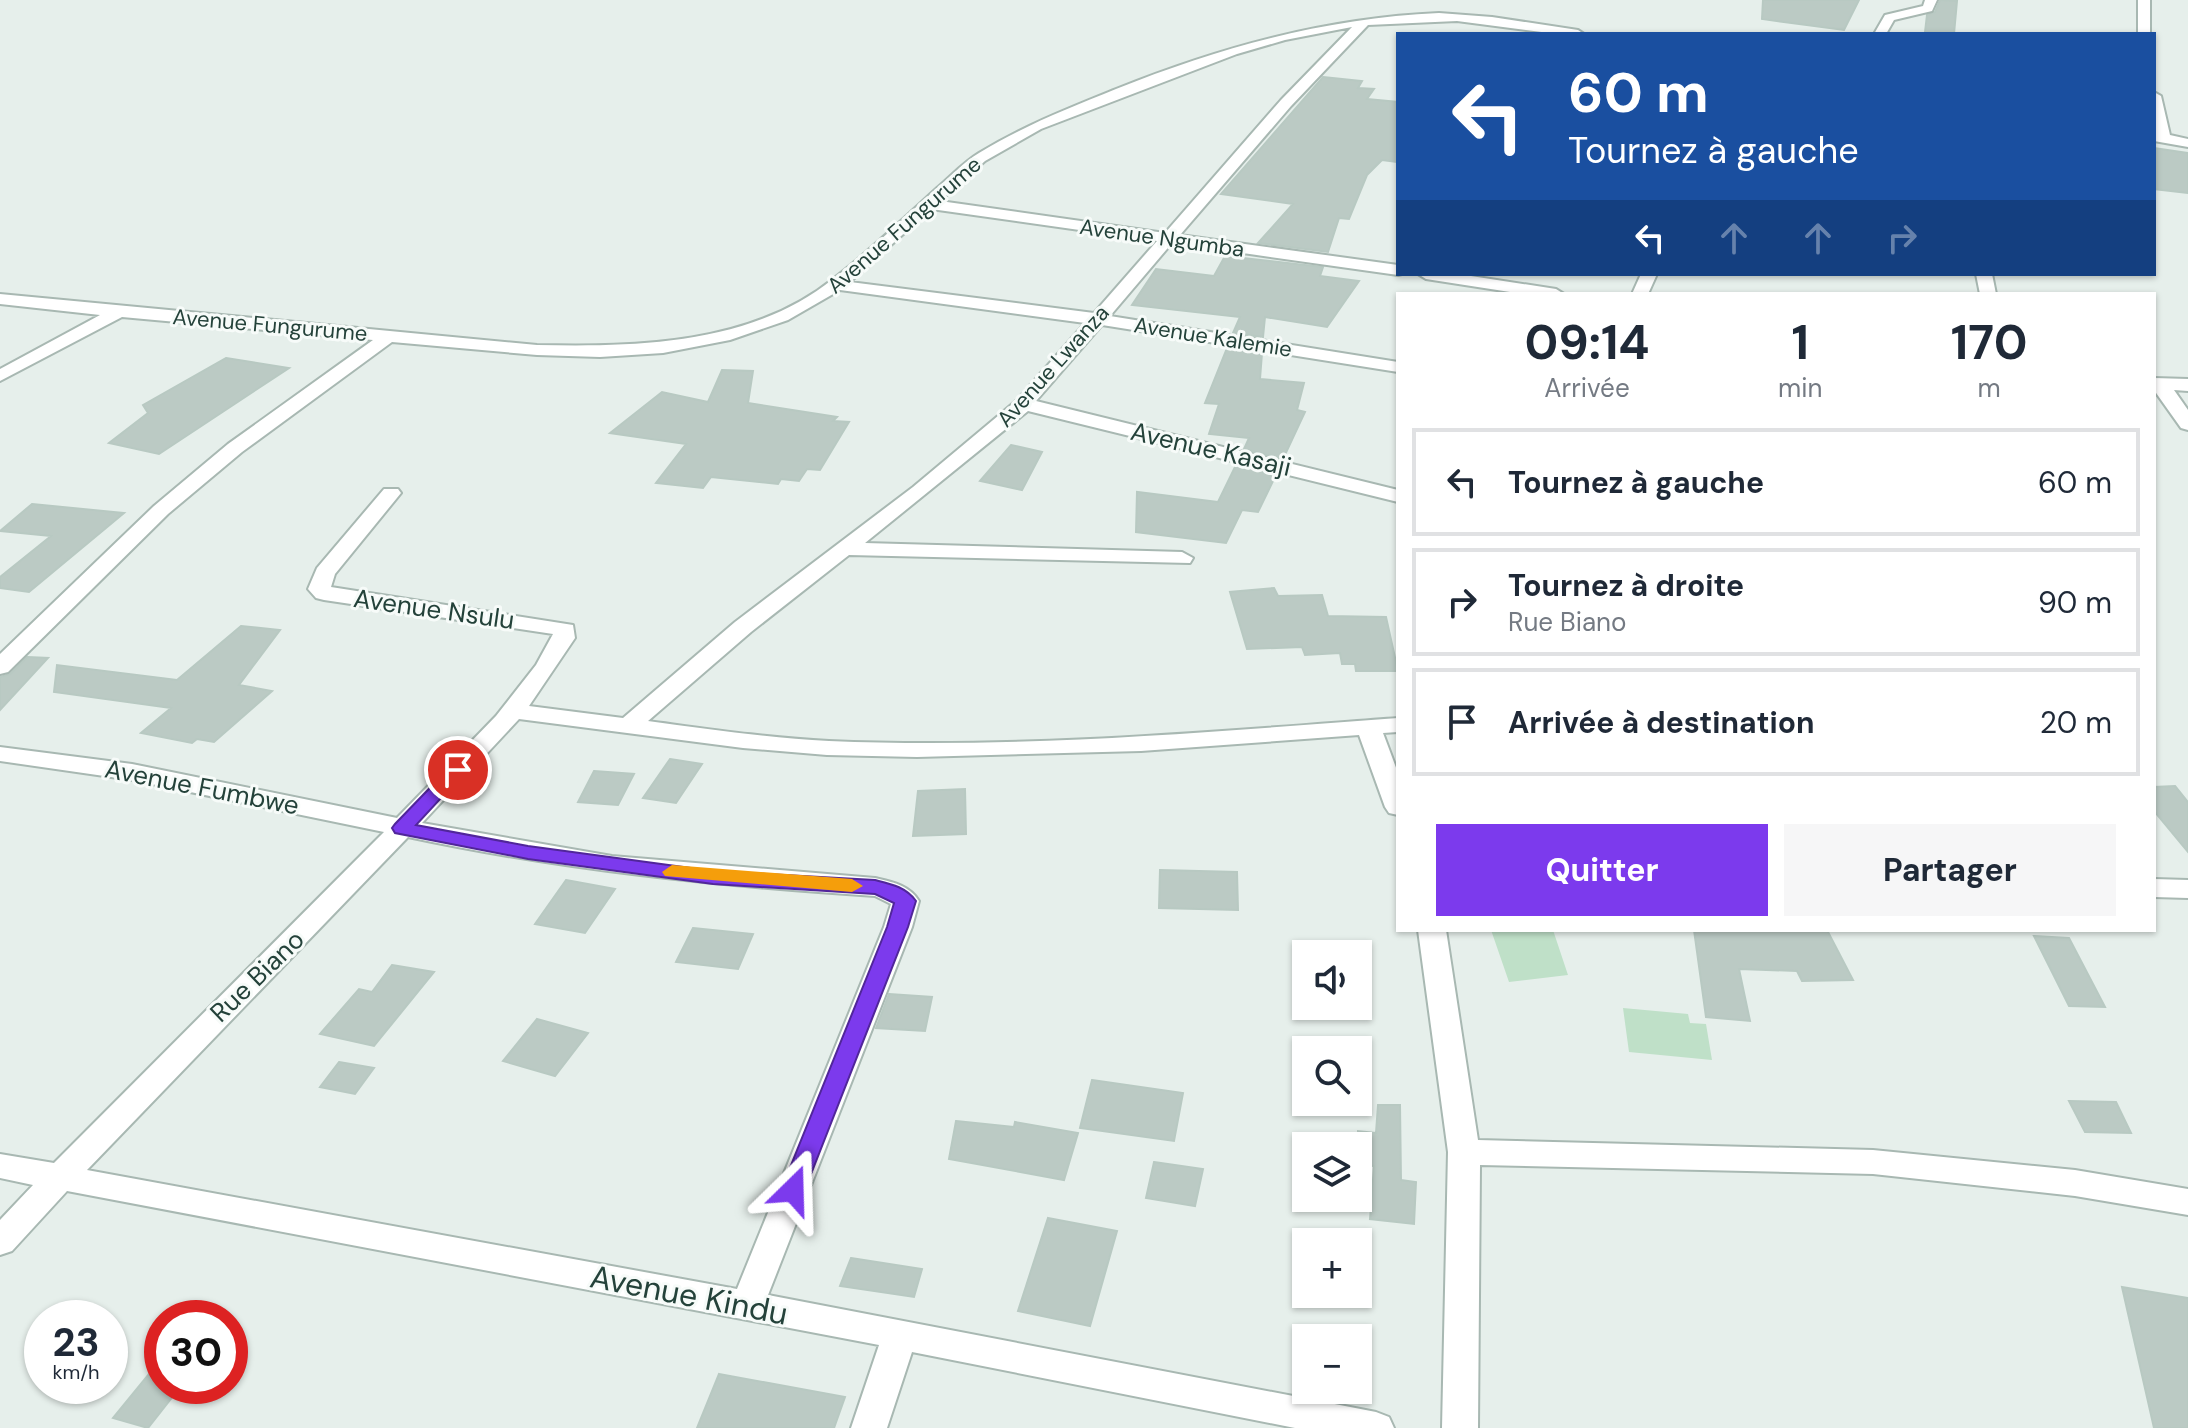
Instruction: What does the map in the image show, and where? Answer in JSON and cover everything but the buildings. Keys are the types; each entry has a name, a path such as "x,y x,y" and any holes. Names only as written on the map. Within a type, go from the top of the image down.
{"street":[{"path":"1881,32 1889,18 1928,8 1931,0"},
{"path":"2144,0 2144,32"},
{"name":"Avenue Fungurume","path":"0,299 560,351 600,352 733,337 795,313 837,285 980,158 1036,126 1248,45 1291,34 1394,18 1463,18 1564,32"},
{"name":"Avenue Lwanza","path":"627,727 743,627 984,440 1024,404 1286,103 1364,22"},
{"path":"2156,117 2158,138 2188,143"},
{"name":"Avenue Ngumba","path":"926,204 1396,270"},
{"path":"1439,276 1543,292"},
{"name":"Avenue Kalemie","path":"837,285 1097,319 1396,367"},
{"path":"0,376 118,312"},
{"path":"0,667 161,510 235,448 389,336"},
{"path":"2157,384 2188,385"},
{"path":"2157,384 2188,424"},
{"name":"Avenue Kasaji","path":"1024,404 1396,496"},
{"name":"Avenue Nsulu","path":"391,493 325,573 319,589 324,593 550,626"},
{"path":"845,549 1182,558"},
{"name":"Rue Biano","path":"0,1242 60,1176 514,711 564,638 565,630 550,626"},
{"path":"514,711 627,727 827,748 964,750 1141,744 1396,725"},
{"path":"1369,729 1396,802"},
{"name":"Avenue Fumbwe","path":"0,754 128,773 528,852 713,877 875,887 892,891 905,901 892,942 747,1305"},
{"path":"2156,888 2188,889"},
{"path":"1432,932 1464,1152 1460,1428"},
{"path":"1464,1152 1873,1162 2075,1183 2188,1202"},
{"name":"Avenue Kindu","path":"0,1166 747,1305 1376,1428"},
{"path":"869,1428 900,1335"}],"green space":[{"path":"1492,932 1554,932 1568,975 1509,982"},
{"path":"1623,1008 1688,1014 1690,1023 1706,1024 1712,1060 1629,1052"}],"slow traffic":[{"path":"672,872 852,886"}],"route":[{"path":"458,770 402,828 528,852 713,877 875,887 892,891 905,901 898,927 793,1190"}]}
